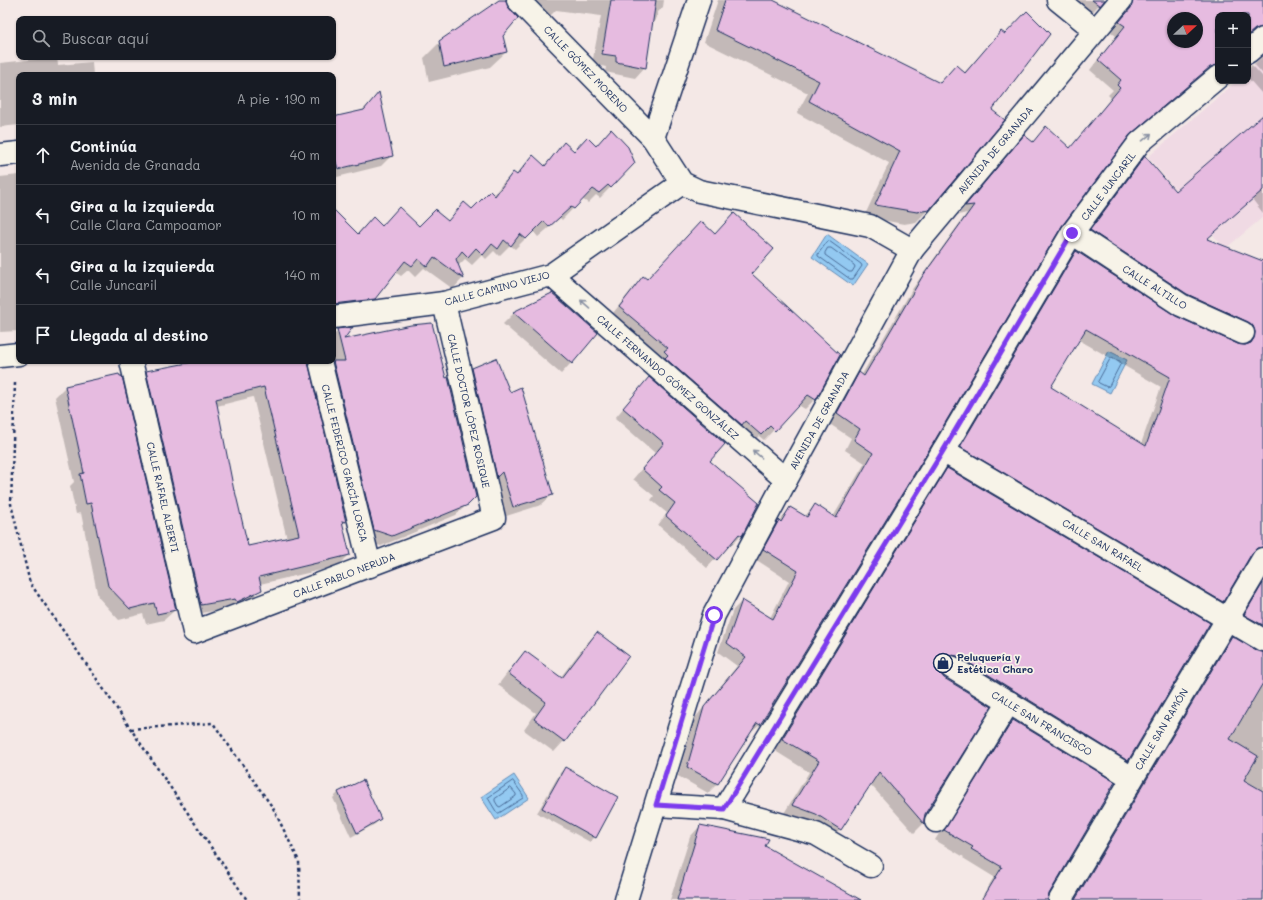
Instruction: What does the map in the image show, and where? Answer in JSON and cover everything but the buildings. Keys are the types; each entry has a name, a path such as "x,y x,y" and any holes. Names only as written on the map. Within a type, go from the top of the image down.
{"street":[{"name":"CALLE GÓMEZ MORENO","path":"518,0 653,138 682,183"},
{"path":"653,138 699,0"},
{"path":"1058,0 1095,30"},
{"name":"AVENIDA DE GRANADA","path":"626,900 714,615 912,250 1121,0"},
{"path":"1251,49 1263,39"},
{"name":"CALLE JUNCARIL","path":"724,809 943,451 1072,233 1139,143 1215,80"},
{"path":"0,154 16,153"},
{"path":"682,183 699,191 870,226 912,250"},
{"name":"CALLE CAMINO VIEJO","path":"336,317 444,303 551,275 682,183"},
{"name":"CALLE ALTILLO","path":"1072,233 1181,305 1243,333"},
{"name":"CALLE FERNANDO GÓMEZ GONZÁLEZ","path":"551,275 786,480"},
{"name":"CALLE DOCTOR LÓPEZ ROSIQUE","path":"444,303 494,518"},
{"name":"CALLE RAFAEL ALBERTI","path":"132,364 194,632"},
{"name":"CALLE FEDERICO GARCÍA LORCA","path":"321,364 370,566"},
{"name":"CALLE SAN RAFAEL","path":"943,451 1263,640"},
{"name":"CALLE PABLO NERUDA","path":"194,632 494,518"},
{"name":"CALLE SAN RAMÓN","path":"1060,900 1263,559"},
{"name":"CALLE SAN FRANCISCO","path":"951,668 1132,778"},
{"path":"936,821 1008,702"},
{"path":"656,805 724,809 816,834 871,866"}],"path":[{"path":"12,355 11,504 30,583 247,900"},
{"path":"131,729 213,723 273,808 296,854 299,861 300,900"}],"shaded area":[{"path":"1263,58 1263,217 1225,249 1148,157 1233,84 1251,84 1251,68"}],"water":[{"path":"827,234 868,264 853,286 812,257"},
{"path":"1109,351 1127,360 1110,393 1092,384"},
{"path":"514,775 529,798 496,820 481,797"}],"place":[{"name":"Peluquería y Estética Charo","path":"943,663"}],"route":[{"path":"714,615 656,805 724,809 943,451 1072,233"}]}
